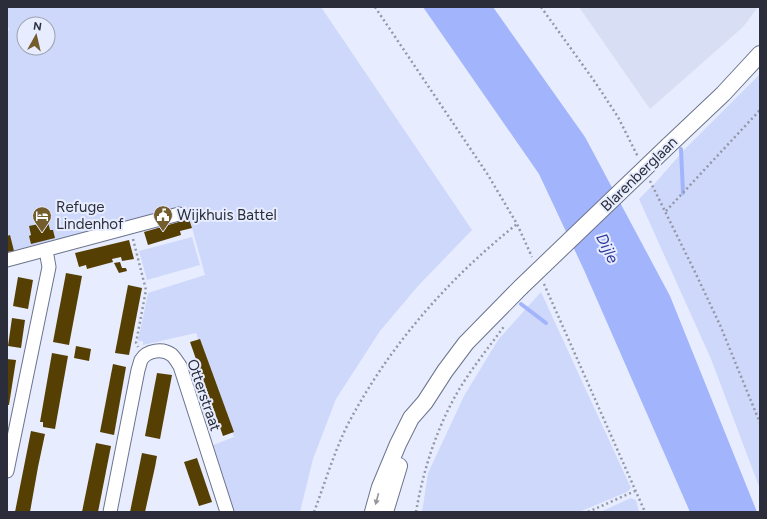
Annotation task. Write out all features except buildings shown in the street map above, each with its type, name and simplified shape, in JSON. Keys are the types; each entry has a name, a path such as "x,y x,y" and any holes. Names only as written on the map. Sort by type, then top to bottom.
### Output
{"street":[{"name":"Blarenberglaan","path":"373,512 380,487 398,444 411,418 425,402 445,371 466,343 521,287 723,94 760,54"},
{"path":"7,260 179,214"},
{"path":"7,471 49,266 46,250"},
{"name":"Otterstraat","path":"142,360 148,353 155,351 163,352 173,356 180,366 227,512"},
{"path":"110,512 138,370 142,360"},
{"name":"Blarenberglaan","path":"385,512 403,455 419,422 425,402"}],"path":[{"path":"374,7 488,175 517,224 535,263"},
{"path":"541,7 595,82 618,117 638,158"},
{"path":"666,211 760,110"},
{"path":"649,178 720,325 760,423"},
{"path":"314,512 331,462 348,425 372,383 393,351 440,294 486,249 517,224"},
{"path":"130,227 146,290 136,343 142,360"},
{"path":"544,283 645,512"},
{"path":"416,512 427,464 440,428 458,393 508,320"},
{"path":"588,512 635,491"}],"shaded area":[{"path":"7,7 321,7 472,230 418,286 380,331 336,399 313,459 300,512 230,512 208,447 234,437 196,333 143,345 143,341 138,341 148,293 205,275 186,206 7,252 7,31 9,30 7,22"},
{"path":"579,7 758,7 743,27 650,109"},
{"path":"760,74 760,489 711,359 639,199 685,149"},
{"path":"192,237 200,265 147,280 139,251"},
{"path":"541,292 631,488 627,492 579,512 422,512 428,473 464,396 498,340"},
{"path":"631,498 636,500 639,512 600,512"}],"water":[{"name":"Dijle","path":"423,7 493,7 585,137 670,296 757,512 690,512 584,270 539,174"}],"waterway":[{"path":"681,149 683,193"},
{"path":"521,304 546,323"}],"place":[{"name":"Wijkhuis Battel","path":"163,232"},
{"name":"Refuge Lindenhof","path":"42,233"}]}
